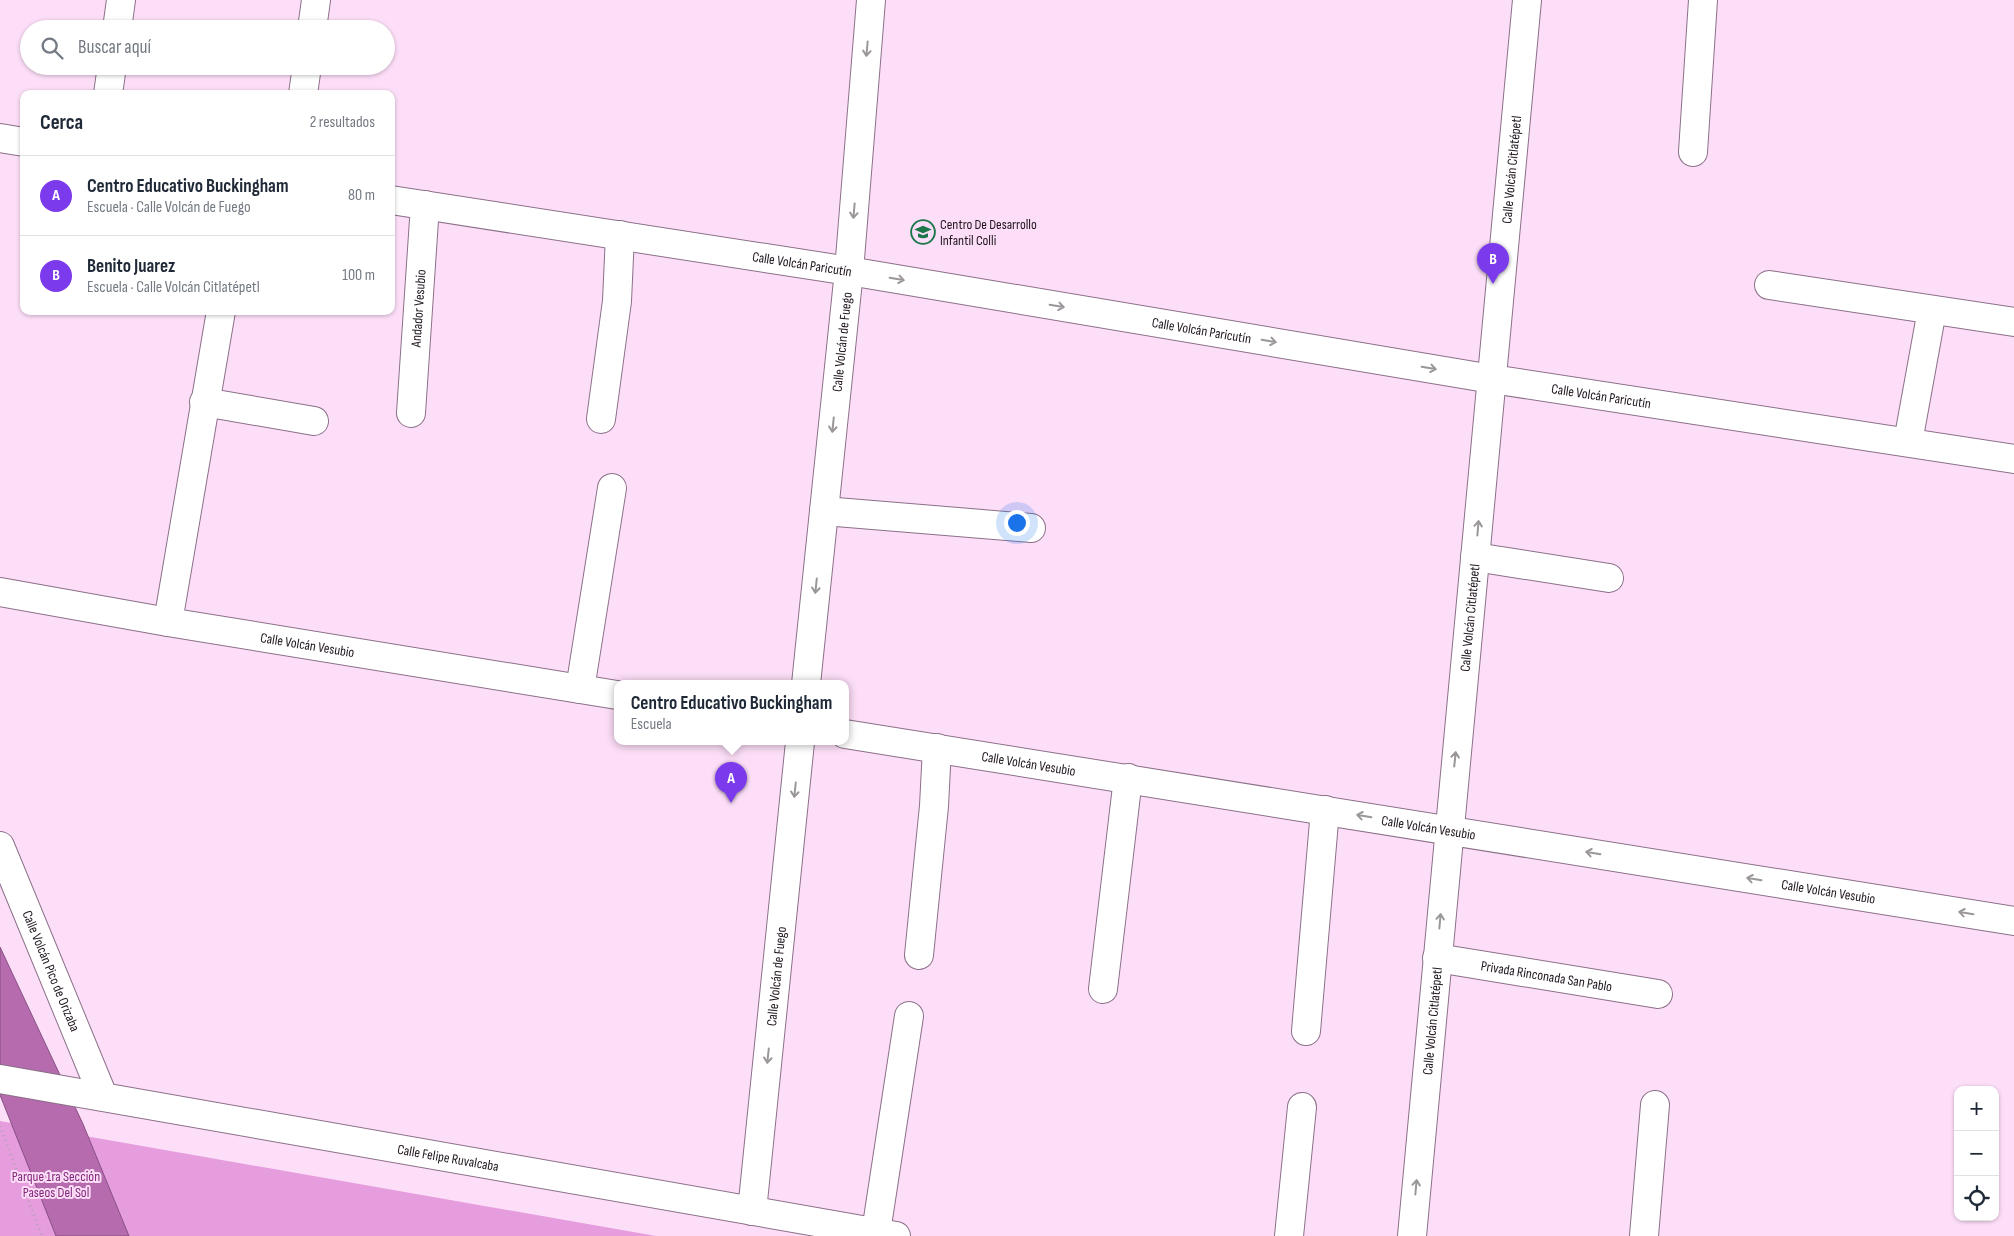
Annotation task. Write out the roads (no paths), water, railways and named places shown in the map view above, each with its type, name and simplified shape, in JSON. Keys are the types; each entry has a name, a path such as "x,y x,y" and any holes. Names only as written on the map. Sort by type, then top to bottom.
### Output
{"street":[{"path":"118,20 121,0"},
{"path":"313,20 316,0"},
{"name":"Calle Volcán de Fuego","path":"806,680 849,271 871,0"},
{"name":"Calle Volcán Citlatépetl","path":"1412,1236 1448,829 1527,0"},
{"path":"1693,152 1703,0"},
{"path":"109,90 111,75"},
{"path":"304,90 306,75"},
{"path":"0,138 20,141"},
{"name":"Calle Volcán Paricutín","path":"395,201 849,271 1492,379 2014,458"},
{"name":"Andador Vesubio","path":"411,413 425,205"},
{"path":"601,420 617,301 620,235"},
{"path":"1769,286 2014,322"},
{"path":"1908,442 1932,310"},
{"path":"168,622 220,315"},
{"path":"204,402 314,421"},
{"path":"580,689 612,488"},
{"path":"824,511 1031,528"},
{"path":"1475,557 1609,578"},
{"name":"Calle Volcán Vesubio","path":"0,592 168,622 614,695"},
{"name":"Calle Volcán Vesubio","path":"849,735 2014,921"},
{"name":"Calle Volcán de Fuego","path":"752,1211 800,745"},
{"path":"920,955 934,806 937,748"},
{"path":"1102,989 1128,778"},
{"path":"1306,1030 1325,810"},
{"name":"Calle Volcán Pico de Orizaba","path":"0,846 103,1096"},
{"name":"Privada Rinconada San Pablo","path":"1437,958 1658,994"},
{"path":"886,1234 909,1016"},
{"name":"Calle Felipe Ruvalcaba","path":"0,1079 886,1234"},
{"path":"1644,1236 1655,1105"},
{"path":"1289,1236 1302,1107"}],"place":[{"name":"Centro De Desarrollo Infantil Colli","path":"923,232"},
{"name":"Benito Juarez","path":"1493,284"},
{"name":"Centro Educativo Buckingham","path":"731,803"}],"park label":[{"name":"Parque 1ra Sección Paseos Del Sol","path":"56,1184"}]}
